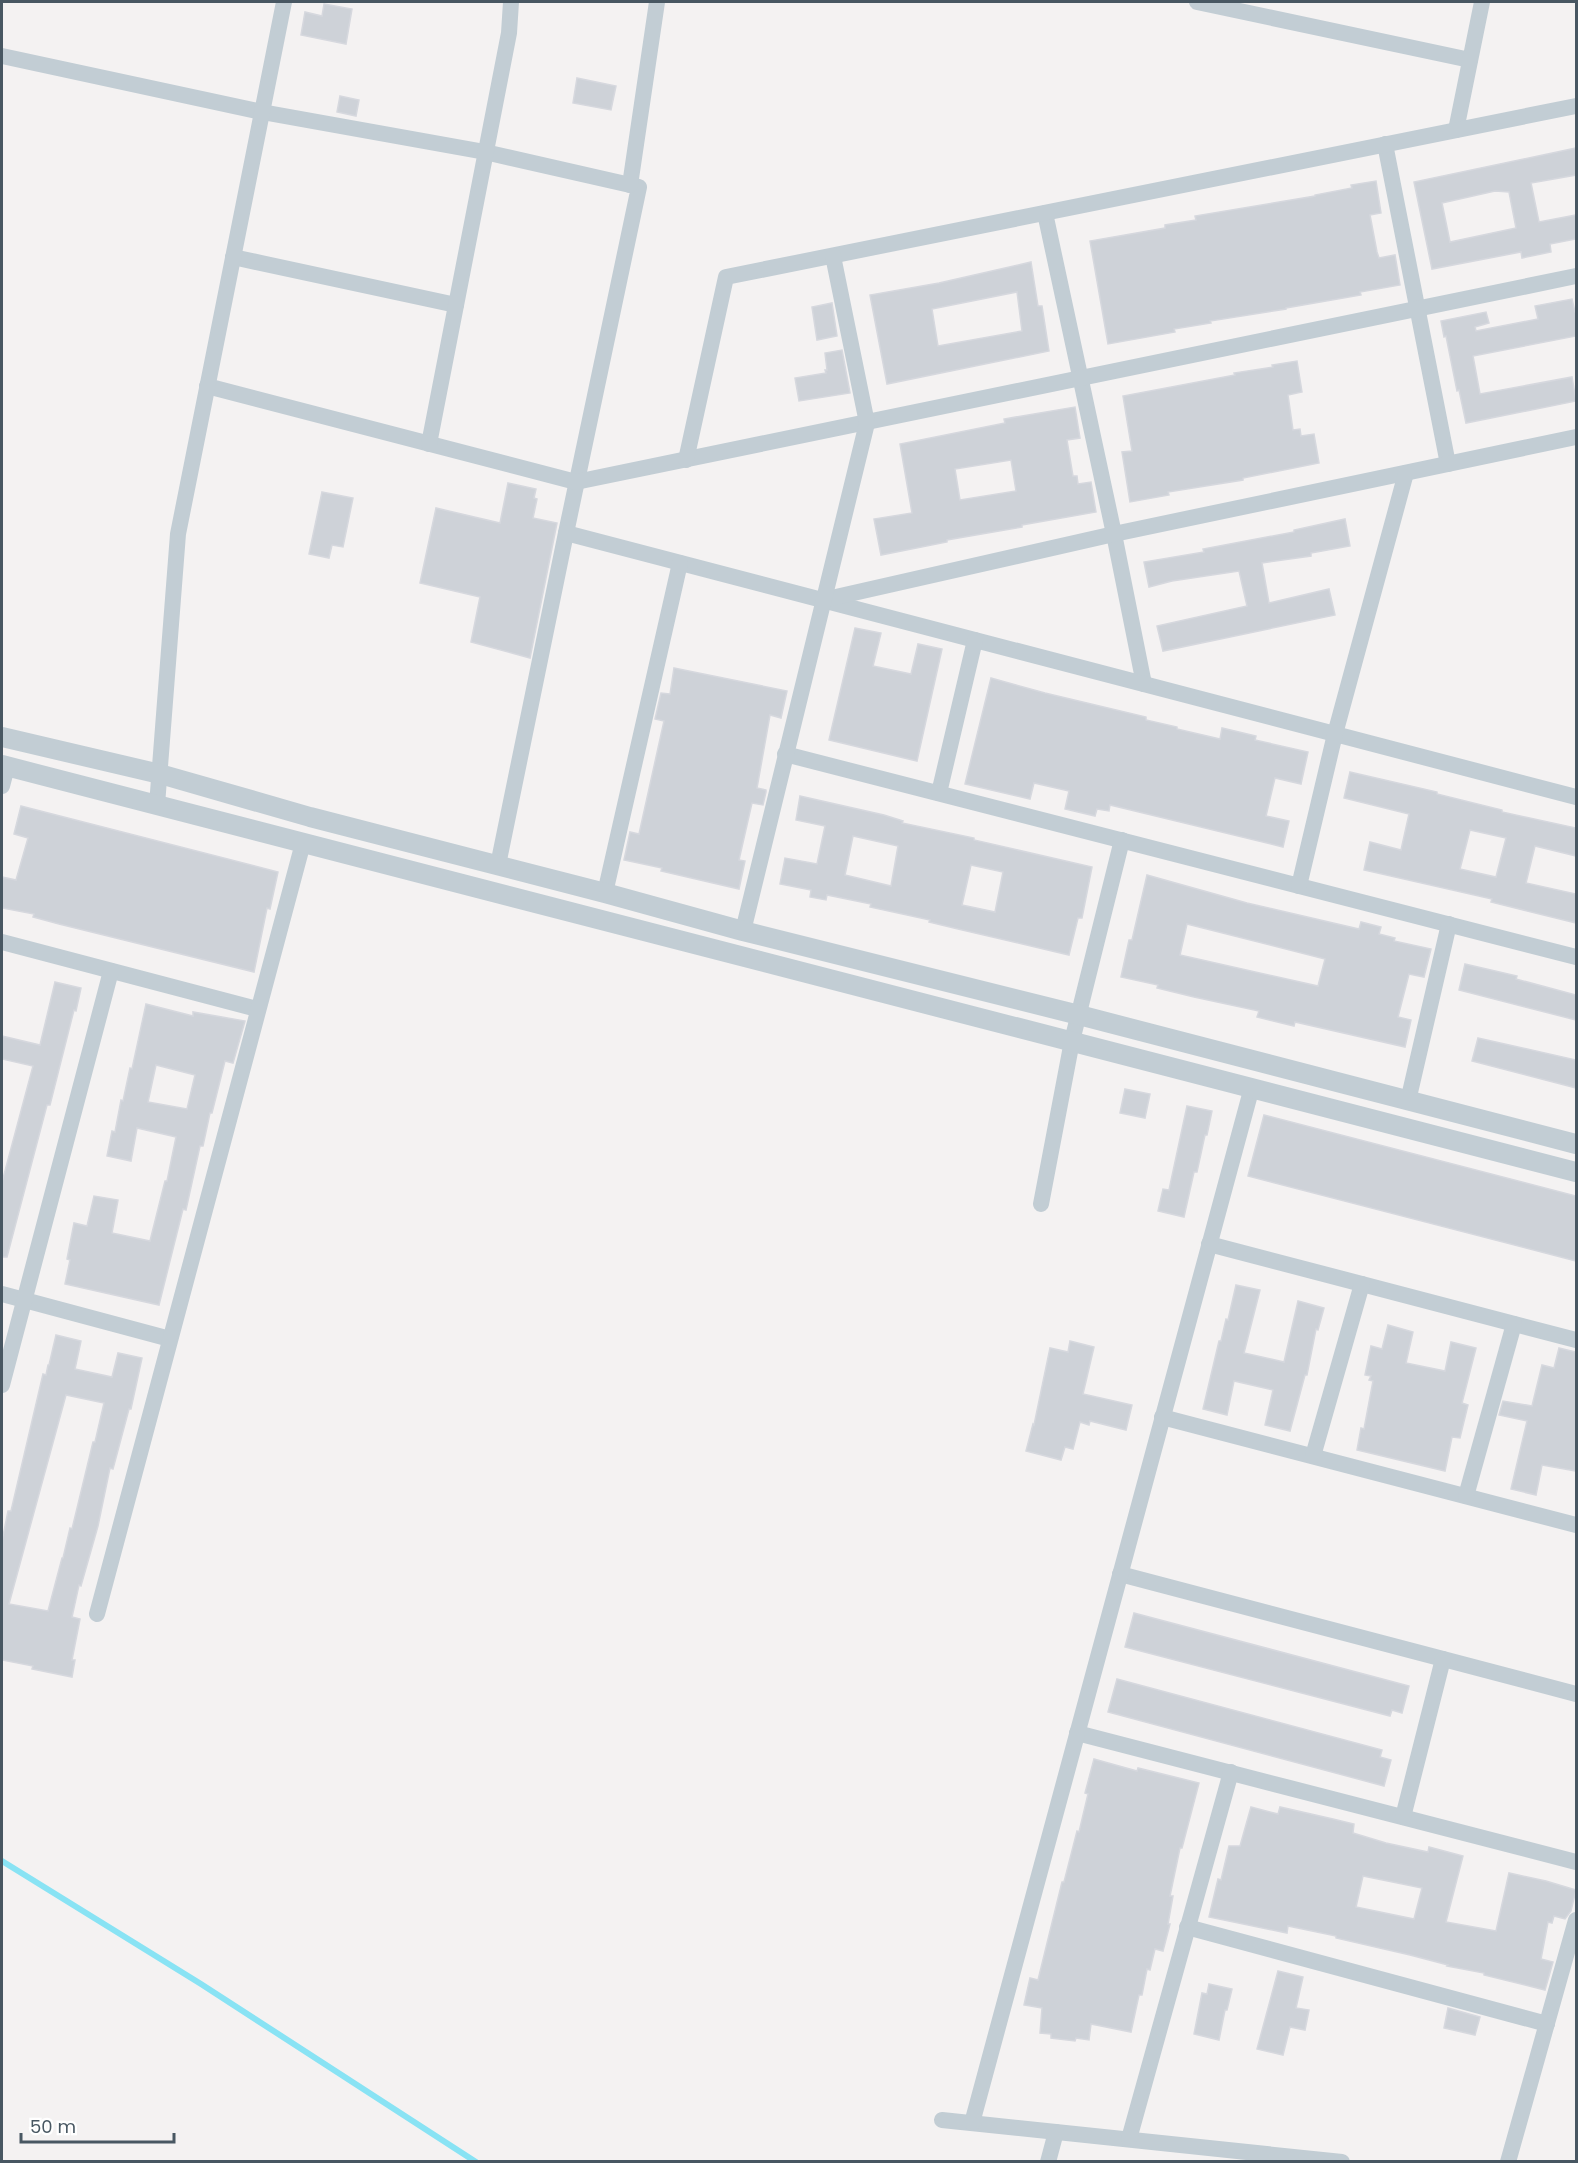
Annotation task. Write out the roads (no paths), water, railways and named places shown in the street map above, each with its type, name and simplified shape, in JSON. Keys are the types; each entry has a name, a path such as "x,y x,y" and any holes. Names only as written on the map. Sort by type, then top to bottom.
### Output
{"street":[{"path":"157,805 178,534 284,2"},
{"path":"429,444 509,33 511,2"},
{"path":"630,185 657,2"},
{"path":"1197,2 1470,60"},
{"path":"1455,130 1482,2"},
{"path":"2,56 262,112 485,152 639,187 498,865"},
{"path":"686,460 726,277 1576,106"},
{"path":"1385,144 1448,464"},
{"path":"1046,213 1144,684"},
{"path":"743,931 867,423 833,256"},
{"path":"233,257 456,305"},
{"path":"207,386 576,483 1576,276"},
{"path":"823,600 1114,534 1576,437"},
{"path":"1299,886 1335,734 1406,473"},
{"path":"566,533 1576,797"},
{"path":"605,892 680,563"},
{"path":"939,793 975,640"},
{"path":"2,737 160,774 310,817 605,892 743,931 1079,1015 1576,1144"},
{"path":"785,754 1576,957"},
{"path":"2,786 4,766 1576,1172"},
{"path":"1041,1204 1072,1041 1122,840"},
{"path":"97,1614 303,843"},
{"path":"1408,1101 1449,924"},
{"path":"2,942 257,1009"},
{"path":"2,1385 111,971"},
{"path":"972,2123 1252,1087"},
{"path":"1209,1244 1576,1340"},
{"path":"1313,1456 1362,1284"},
{"path":"2,1294 170,1339"},
{"path":"1466,1496 1514,1324"},
{"path":"1162,1417 1576,1525"},
{"path":"1120,1574 1576,1694"},
{"path":"1403,1817 1443,1659"},
{"path":"1077,1733 1576,1862"},
{"path":"1128,2139 1231,1772"},
{"path":"1508,2162 1576,1920"},
{"path":"1187,1927 1547,2024"},
{"path":"942,2120 1128,2139 1213,2155 1342,2162"},
{"path":"1048,2162 1056,2132"}],"waterway":[{"path":"2,1861 201,1984 476,2162"}]}
